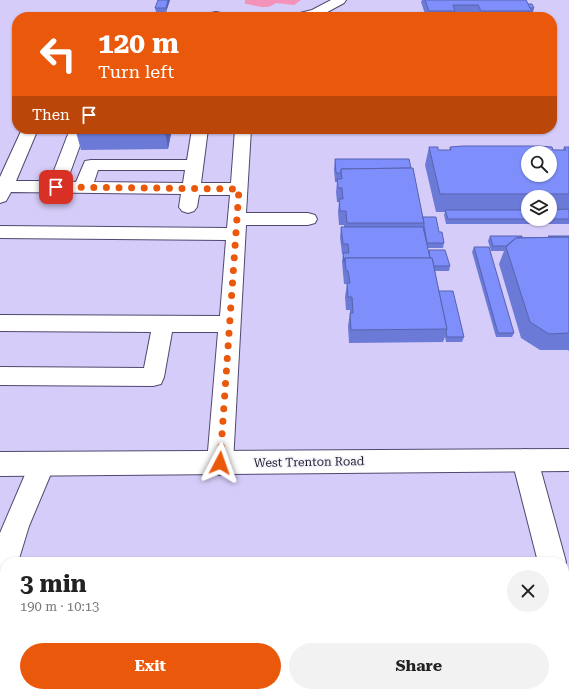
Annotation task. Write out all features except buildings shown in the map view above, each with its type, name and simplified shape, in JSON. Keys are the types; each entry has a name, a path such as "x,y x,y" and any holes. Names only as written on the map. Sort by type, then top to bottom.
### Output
{"street":[{"path":"318,12 340,0"},
{"path":"28,134 2,192 56,187 239,189"},
{"path":"56,187 76,134"},
{"path":"188,207 199,134"},
{"path":"220,463 243,134"},
{"path":"83,187 91,165 194,165"},
{"path":"0,232 236,227 308,219"},
{"path":"0,323 229,324"},
{"path":"0,376 153,377 163,324"},
{"path":"525,460 551,557"},
{"name":"West Trenton Road","path":"0,464 569,460"},
{"path":"6,557 16,526 42,464"}],"shaded area":[{"path":"245,0 301,0 294,5 276,3 268,7 261,7 245,4"}],"route":[{"path":"56,187 239,189 220,463"}]}
